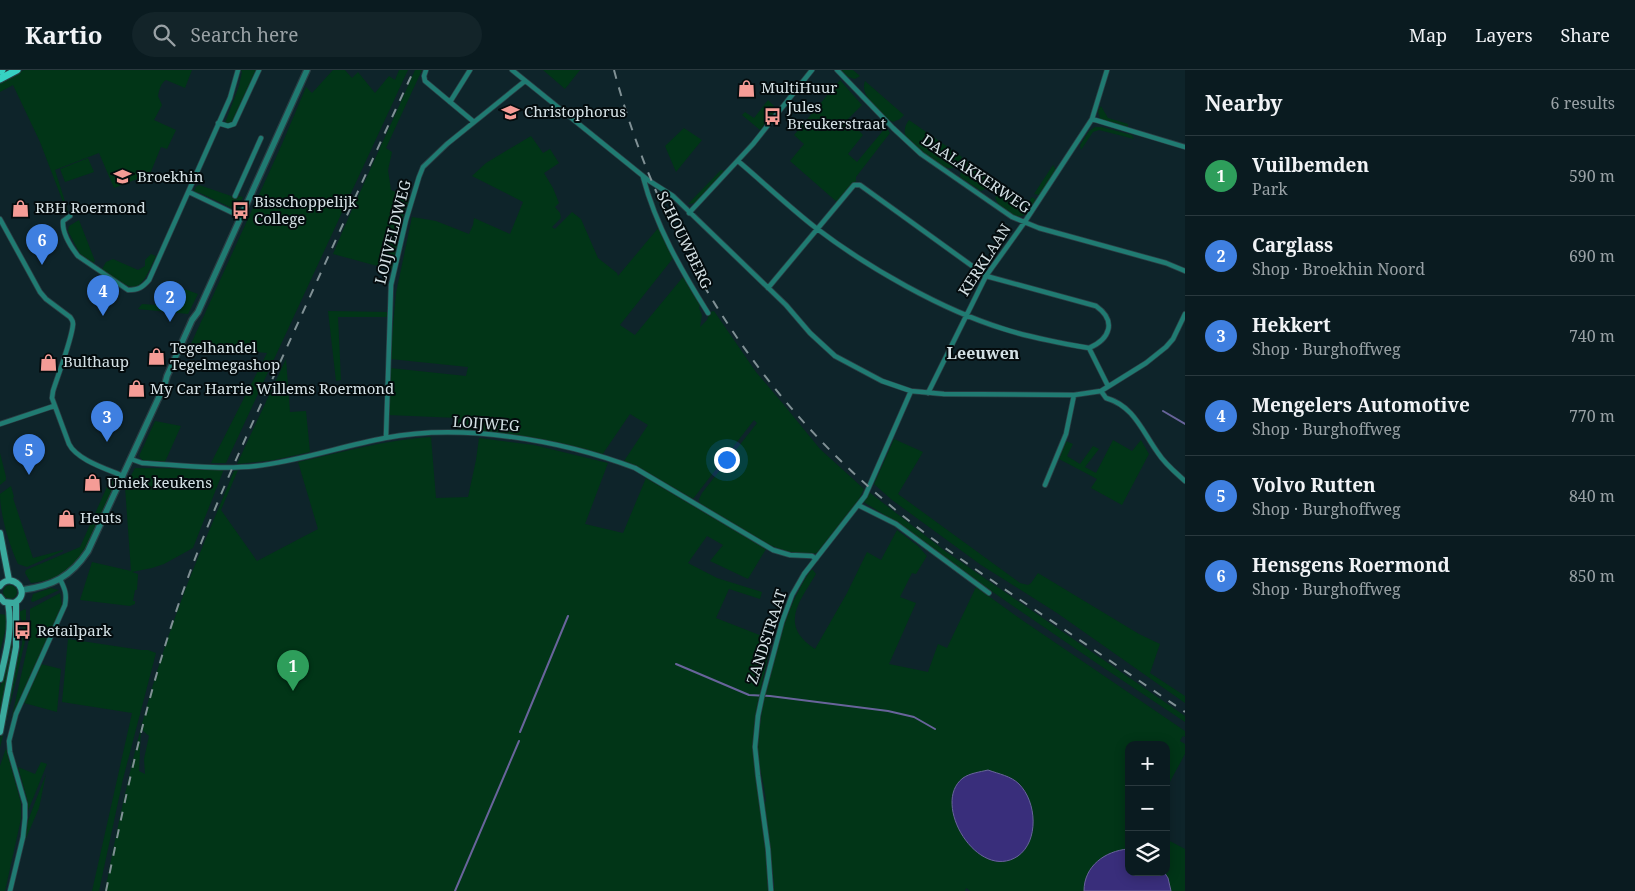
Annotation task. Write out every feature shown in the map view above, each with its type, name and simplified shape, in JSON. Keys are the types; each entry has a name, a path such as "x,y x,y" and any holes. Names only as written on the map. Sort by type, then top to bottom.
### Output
{"main road":[{"path":"0,79 17,70"},
{"path":"0,533 9,580"},
{"path":"0,586 9,580 17,582 22,590 21,597 16,602 8,603"},
{"path":"0,597 8,603 10,615 10,634 0,679"},
{"path":"0,732 16,646 16,602"}],"street":[{"path":"70,216 63,221 62,227 72,249 78,256 128,290 136,290 143,287 149,280 189,192 230,98 238,70"},
{"path":"218,123 228,126 234,124 259,70"},
{"path":"22,590 60,580 71,573 88,551 165,384 166,376 192,320 198,312 307,70"},
{"path":"426,70 425,80 474,122"},
{"path":"450,102 470,70"},
{"name":"SCHOUWBERG","path":"512,70 642,176 673,196 768,288 810,333 836,356 882,381 911,392 1074,395 1101,391"},
{"path":"689,213 738,161 812,70"},
{"name":"DAALAKKERWEG","path":"838,70 893,128 921,154 1012,217 1024,223 1166,263 1185,271"},
{"name":"KERKLAAN","path":"928,393 986,276 1024,223 1092,119 1107,70"},
{"name":"LOIJVELDWEG","path":"386,438 391,285 411,201 423,167 447,144 525,81"},
{"path":"1092,119 1185,146"},
{"path":"235,196 261,138"},
{"path":"738,161 817,228 862,259 908,287 966,315 1002,329 1034,338 1089,348 1104,339 1108,331 1109,322 1104,312 1096,306 986,276 860,185 854,185 817,228 768,288"},
{"path":"247,171 259,176"},
{"name":"SCHOUWBERG","path":"642,176 652,207 664,233 686,278 708,313"},
{"path":"189,192 233,213"},
{"path":"0,219 40,292 72,320 69,340 53,391 54,406 71,449 80,456 123,476"},
{"path":"1185,314 1173,339 1166,347 1146,363 1101,391 1106,398 1113,400 1133,414 1158,454 1185,480"},
{"path":"1089,348 1108,386"},
{"name":"ZANDSTRAAT","path":"771,891 768,849 755,747 758,716 766,681 792,594 804,574 865,496 911,392"},
{"path":"1045,485 1066,434 1074,395"},
{"path":"0,424 54,406"},
{"name":"LOIJWEG","path":"131,459 142,463 256,466 411,434 504,435 611,459 635,468 772,550 790,555 812,556 816,558"},
{"path":"858,505 896,524 989,593"},
{"path":"10,891 23,837 25,804 10,752 9,741 16,714 65,605 66,590 60,580"}],"green space":[{"path":"24,70 192,70 185,88 166,80 160,87 158,96 162,105 154,120 176,130 167,149 161,147 150,174 114,188 99,153 55,170 68,211 64,212 63,202 40,142 13,85 0,92 0,82"},
{"path":"241,70 256,70 233,121 225,123 239,86"},
{"path":"333,70 345,70 352,78 358,72 375,93 389,76 395,80 399,70 408,70 226,463 211,463 267,353 190,346 306,87 312,93"},
{"path":"415,70 422,70 386,148 392,152 388,170 391,190 410,198 404,213 392,270 333,254 353,208"},
{"path":"543,70 580,70 565,89"},
{"path":"841,70 853,70 860,76 855,79 848,77"},
{"path":"840,80 862,105 848,119 863,135 848,154 857,162 886,127 890,133 838,203 790,161 804,144 794,135"},
{"path":"865,81 904,115 893,122 889,120 868,97 864,87"},
{"path":"768,100 777,109 760,130 742,115 745,112 754,118"},
{"path":"1101,106 1108,118 1128,124 1128,127 1100,119 1098,111"},
{"path":"909,120 962,157 958,164 952,168 947,168 918,150 905,134"},
{"path":"1095,127 1132,135 1134,139 1099,130 1093,132 1081,150 1080,145 1089,131"},
{"path":"684,128 702,140 676,172 665,146"},
{"path":"531,136 543,153 550,149 559,163 544,173 559,203 555,207 560,213 561,218 552,227 555,229 572,212 581,219 598,258 617,273 618,276 659,227 674,257 620,325 635,335 683,277 700,305 699,308 702,315 700,327 707,320 710,312 714,311 756,372 820,449 864,489 857,503 817,553 788,552 773,546 741,530 700,504 699,499 702,493 757,423 754,420 693,499 624,461 648,425 630,414 602,455 505,434 456,432 458,418 388,415 390,368 466,376 468,367 390,359 396,293 412,217 436,221 469,234 474,218 510,234 523,202 472,176 486,163"},
{"path":"88,158 94,172 65,182 60,169"},
{"path":"968,161 993,178 985,189 981,191 960,177 961,171"},
{"path":"1053,165 1056,170 1039,195 1034,194"},
{"path":"721,170 725,171 695,203 688,204"},
{"path":"199,185 237,198 239,196 243,197 236,213 234,209 200,193 193,193"},
{"path":"1007,187 1028,202 1032,197 1035,199 1036,202 1024,215 1014,216 1010,214 996,201 995,197 1002,194"},
{"path":"79,220 95,261 93,263 80,254 68,231 69,226"},
{"path":"151,254 156,256 150,269 140,284 135,287 122,283 102,269 106,262 113,259 138,270 145,266 145,260"},
{"path":"176,286 198,294 188,314 138,309 142,304 172,306"},
{"path":"328,311 389,312 388,317 338,317 341,380 336,381"},
{"path":"286,359 290,412 306,411 310,452 274,460 237,464"},
{"path":"155,421 181,426 165,462 143,461 139,456"},
{"path":"431,437 436,498 468,497 479,438 534,445 608,463 585,524 623,533 646,478 766,549 748,579 710,561 723,545 707,536 688,563 717,578 762,592 760,599 729,589 716,618 772,640 757,706 753,749 766,852 768,891 105,891 127,785 144,715 154,680 197,559 234,471 238,470 221,510 257,561 318,529 298,462 364,447","holes":["141,729 149,736 144,759 145,774 139,771"]},
{"path":"894,439 923,452 898,494 1020,583 1028,585 1038,573 1139,634 1160,644 1150,673 1185,696 1185,703 1057,613 981,565 892,500 874,484"},
{"path":"1113,440 1132,451 1141,440 1149,454 1122,505 1091,488 1097,479 1059,459 1066,441 1073,444 1067,456 1080,464 1093,446 1099,449 1085,467 1096,473"},
{"path":"0,453 6,480 0,485"},
{"path":"135,468 224,469 193,548 164,564 132,572 138,574 137,590 135,590 133,601 135,601 135,604 130,606 80,600 92,562 131,571 125,487"},
{"path":"110,477 115,484 98,527 84,552 66,571 54,578 31,583 25,573 26,570 80,547"},
{"path":"11,486 13,498 33,558 63,551 27,567 18,564 11,548 0,502 0,494"},
{"path":"869,492 945,551 1185,716 1185,722 1055,635 862,501"},
{"path":"897,530 918,546 927,556 916,574 912,573 900,597 916,603 889,664 928,672 938,644 947,648 976,587 1185,731 1185,737 1183,736 1180,741 1185,744 1185,754 1170,782 1170,741 1125,741 1125,849 1112,853 1092,867 1085,882 1084,891 971,891 966,888 965,891 774,891 764,801 766,802 758,749 763,705 774,656 790,608 811,570 816,574 799,603 795,622 797,631 815,649 847,593 867,552 881,560","holes":["1008,777 1019,783 1027,794 1026,849 1010,860 996,862 983,856 958,829 954,818 951,797"]},
{"path":"7,585 13,585 17,592 13,599 7,599 3,595 3,589"},
{"path":"51,588 59,590 33,602 31,601 33,594"},
{"path":"60,593 62,605 11,721 30,635 30,609"},
{"path":"25,609 26,637 0,748 0,739 22,644 23,627 19,612"},
{"path":"0,614 6,615 7,624 0,651"},
{"path":"12,616 15,616 15,636 0,720 0,688 6,662"},
{"path":"68,639 148,650 156,653 123,779 99,891 92,891 132,713 62,702"},
{"path":"41,664 61,669 57,712 24,703"},
{"path":"6,748 21,803 21,819 5,891 0,891 0,766"},
{"path":"41,762 47,764 28,811 27,799 18,767 35,774"},
{"path":"46,774 39,808 21,850 27,823"},
{"path":"1170,841 1185,849 1185,891 1171,891 1167,876 1170,876"}],"shaded area":[{"path":"988,770 1016,781 1025,792 1032,811 1033,821 1030,841 1018,856 1003,861 988,859 974,850 963,836 955,821 952,805 954,790 963,778"},
{"path":"1125,849 1125,876 1167,876 1171,891 1084,891 1088,874 1097,861"}],"waterway":[{"path":"1163,411 1185,424"},
{"path":"520,732 568,616"},
{"path":"676,664 749,695 888,711 914,717 935,729"},
{"path":"455,891 519,741"}],"railway":[{"path":"106,891 147,708 168,636 192,568 244,441 414,70"},
{"path":"614,70 633,132 656,192 684,250 716,306 752,359 792,409 836,456 884,500 916,526 965,562 1185,712"}],"place":[{"name":"MultiHuur","path":"747,88"},
{"name":"Christophorus","path":"510,112"},
{"name":"Jules Breukerstraat","path":"773,116"},
{"name":"Broekhin","path":"123,177"},
{"name":"RBH Roermond","path":"21,208"},
{"name":"Bisschoppelijk College","path":"240,211"},
{"name":"Hensgens Roermond","path":"42,265"},
{"name":"Mengelers Automotive","path":"103,316"},
{"name":"Carglass","path":"170,322"},
{"name":"Tegelhandel Tegelmegashop","path":"156,357"},
{"name":"Bulthaup","path":"49,362"},
{"name":"My Car Harrie Willems Roermond","path":"136,389"},
{"name":"Hekkert","path":"107,442"},
{"name":"Volvo Rutten","path":"29,475"},
{"name":"Uniek keukens","path":"93,483"},
{"name":"Heuts","path":"66,518"},
{"name":"Retailpark","path":"23,631"},
{"name":"Vuilbemden","path":"293,691"}],"district":[{"name":"Leeuwen","path":"983,353"}]}
